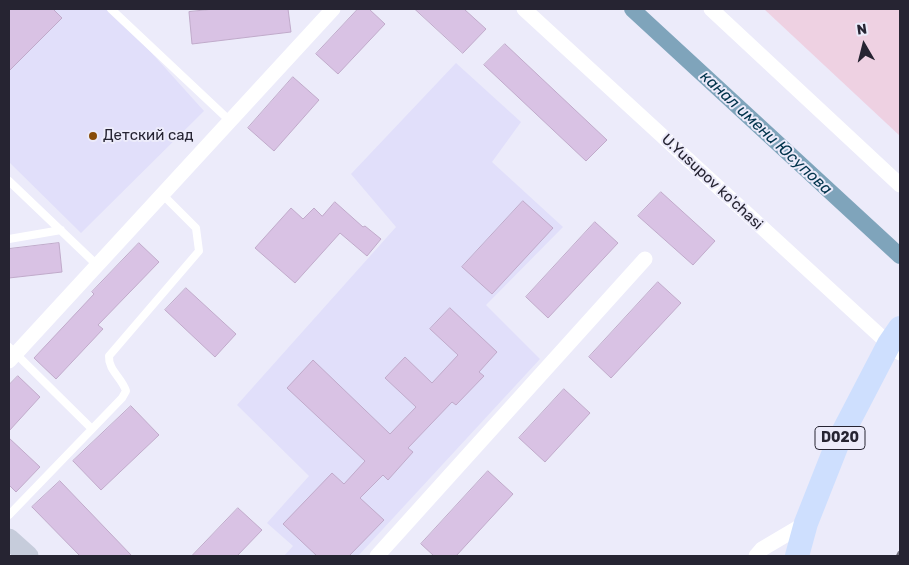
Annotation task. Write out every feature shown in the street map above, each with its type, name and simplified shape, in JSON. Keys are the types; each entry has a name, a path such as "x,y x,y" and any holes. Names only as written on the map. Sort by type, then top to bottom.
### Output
{"main road":[{"name":"D020","path":"798,556 806,523 838,442 896,342"}],"street":[{"path":"11,353 97,265 331,9"},
{"name":"U.Yusupov ko'chasi","path":"524,9 896,342"},
{"path":"711,9 900,185"},
{"path":"377,556 645,258"},
{"path":"756,556 762,548 806,523"},
{"path":"9,539 28,556"}],"lane":[{"path":"111,9 230,121"},
{"path":"9,182 97,265"},
{"path":"9,515 122,398 126,391 124,384 108,363 109,356 199,251 196,228 162,194"},
{"path":"9,239 61,230"},
{"path":"11,353 92,429"}],"shaded area":[{"name":"Детский сад","path":"9,9 112,9 204,111 81,233 9,162"},
{"path":"764,9 900,9 900,136"},
{"path":"456,63 521,122 492,162 563,227 486,305 540,359 358,556 284,556 293,546 267,523 309,476 237,405 396,227 351,174"}],"building":[{"path":"9,9 53,9 62,18 9,71"},
{"path":"214,9 288,9 291,32 192,44 189,12"},
{"path":"358,9 369,9 385,24 338,74 316,54"},
{"path":"415,9 464,9 486,29 463,53"},
{"path":"505,44 607,140 586,161 484,65"},
{"path":"293,77 319,100 274,151 248,128"},
{"path":"661,192 715,241 693,265 638,216"},
{"path":"523,201 553,228 492,294 462,267"},
{"path":"335,202 363,227 365,226 381,239 367,256 340,233 295,283 255,248 291,208 303,219 314,208 322,216"},
{"path":"595,222 618,243 548,318 526,297"},
{"path":"59,243 62,272 9,278 9,249"},
{"path":"139,243 159,262 98,325 103,329 56,379 34,358 94,294 92,292"},
{"path":"658,282 681,303 611,378 589,357"},
{"path":"186,288 236,334 215,357 165,310"},
{"path":"450,308 497,352 479,372 484,376 456,405 452,402 408,448 413,452 388,480 383,475 360,498 384,520 349,556 317,556 283,524 332,473 344,484 365,461 287,388 313,360 390,434 416,407 385,378 405,357 432,383 458,355 430,329"},
{"path":"18,376 40,397 9,431 9,385"},
{"path":"564,389 590,413 545,462 519,438"},
{"path":"131,406 159,435 101,490 73,461"},
{"path":"9,438 40,467 16,492 9,485"},
{"path":"488,471 513,494 456,556 434,556 421,544"},
{"path":"60,481 132,556 80,556 32,507"},
{"path":"238,508 262,530 237,556 192,556"}],"waterway":[{"name":"канал имени Юсупова","path":"632,9 900,256"}],"railway":[{"path":"898,556 900,552"}],"place":[{"name":"Детский сад","path":"93,136"}]}
